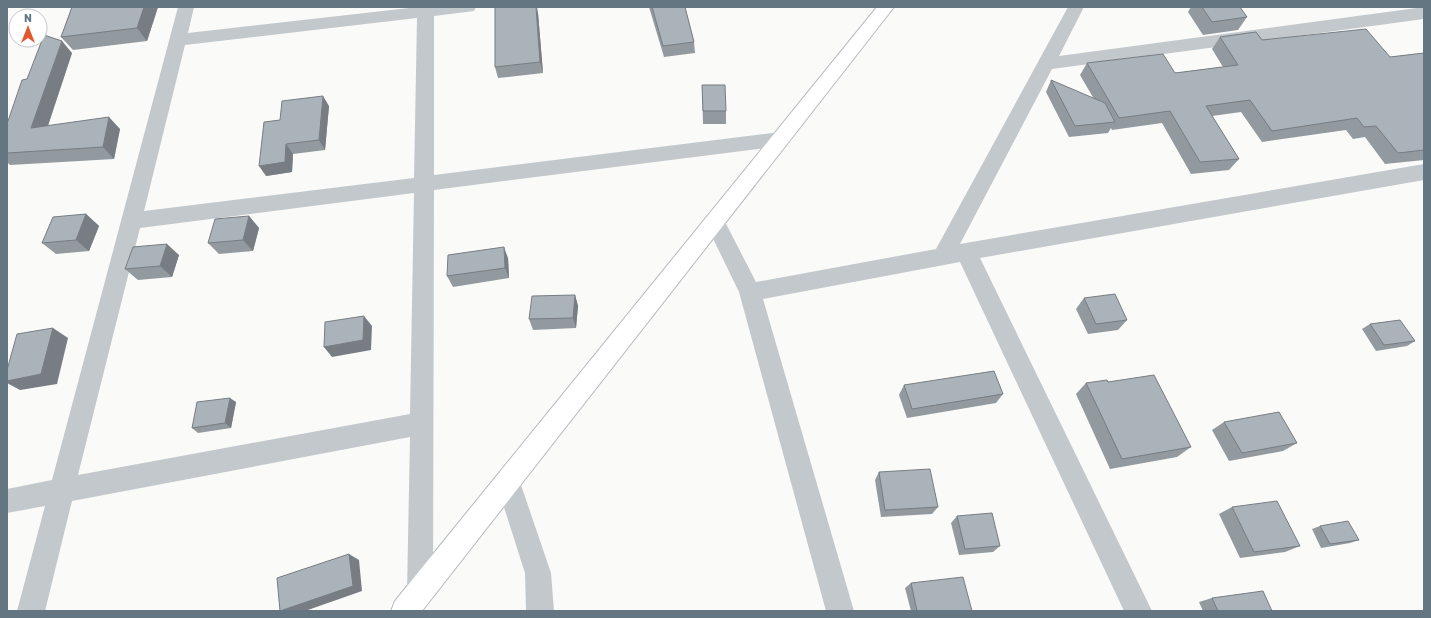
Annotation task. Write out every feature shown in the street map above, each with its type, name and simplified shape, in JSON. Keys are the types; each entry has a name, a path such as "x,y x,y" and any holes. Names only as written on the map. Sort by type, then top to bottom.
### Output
{"street":[{"path":"31,611 186,7"},
{"path":"178,40 426,9 468,7"},
{"path":"405,611 886,7"},
{"path":"943,256 1076,7"},
{"path":"420,592 426,9"},
{"path":"1046,64 1424,13"},
{"path":"131,221 781,139"},
{"path":"750,292 943,256 1424,172"},
{"path":"715,222 750,292 840,611"},
{"path":"966,252 1138,611"},
{"path":"7,501 422,422"},
{"path":"508,482 538,573 540,611"}],"building":[{"path":"72,7 144,7 137,28 61,37"},
{"path":"495,7 536,7 540,62 495,67"},
{"path":"652,7 685,7 694,42 663,46"},
{"path":"1202,7 1240,7 1247,17 1212,22"},
{"path":"1366,29 1390,57 1424,53 1424,150 1398,153 1376,126 1364,127 1357,118 1272,131 1250,100 1206,106 1239,159 1200,162 1170,111 1119,118 1087,63 1163,54 1175,73 1238,65 1220,37 1256,32 1262,40"},
{"path":"48,36 62,41 31,128 109,117 103,147 7,153 7,124 22,80 27,79 39,48 48,48"},
{"path":"1051,80 1105,103 1115,122 1075,126"},
{"path":"702,85 725,85 726,111 703,111"},
{"path":"323,96 319,140 286,144 285,162 259,166 264,122 280,120 282,101"},
{"path":"86,214 76,240 42,243 53,217"},
{"path":"249,216 243,240 208,243 215,219"},
{"path":"167,244 160,266 125,269 133,247"},
{"path":"504,247 505,268 447,276 448,255"},
{"path":"1115,294 1127,320 1096,324 1084,298"},
{"path":"575,295 573,318 529,319 532,296"},
{"path":"364,316 363,340 324,347 325,322"},
{"path":"1400,320 1415,341 1384,345 1370,324"},
{"path":"53,328 41,374 7,381 7,370 17,334"},
{"path":"994,371 1003,394 912,409 904,385"},
{"path":"1154,375 1191,447 1122,459 1086,383 1107,380 1108,382"},
{"path":"230,398 225,423 192,428 197,402"},
{"path":"1279,412 1297,443 1242,453 1224,422"},
{"path":"930,469 938,507 885,510 879,472"},
{"path":"1277,501 1300,546 1254,552 1232,507"},
{"path":"992,513 1000,546 965,549 957,516"},
{"path":"1348,521 1359,540 1330,544 1320,526"},
{"path":"349,554 353,586 280,611 277,578"},
{"path":"963,577 972,611 917,611 911,583"},
{"path":"1263,591 1272,611 1218,611 1212,598"}]}
